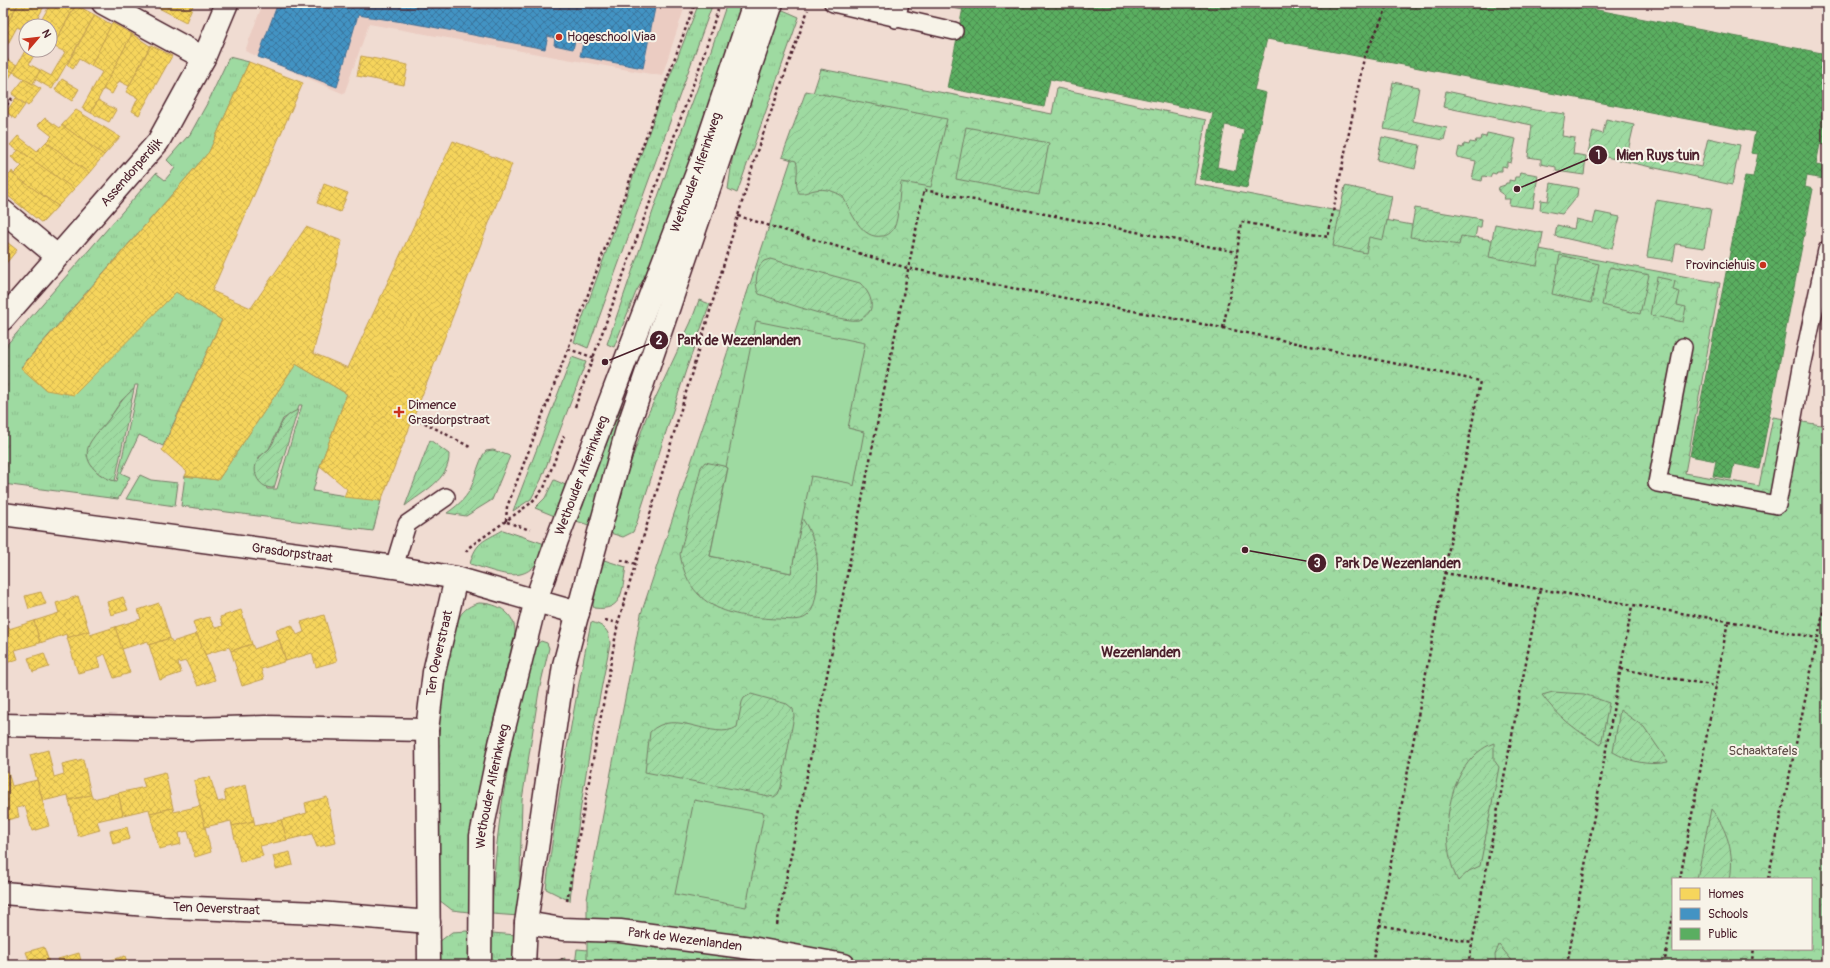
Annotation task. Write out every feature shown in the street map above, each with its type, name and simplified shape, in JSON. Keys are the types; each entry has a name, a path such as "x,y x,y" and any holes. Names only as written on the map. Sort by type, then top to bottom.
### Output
{"street":[{"path":"103,3 204,58"},
{"name":"Assendorperdijk","path":"3,319 158,142 204,58 227,3"},
{"name":"Wethouder Alferinkweg","path":"480,965 481,836 500,744 536,600 557,540 700,165 754,3"},
{"name":"Wethouder Alferinkweg","path":"524,965 526,923 564,665 628,430 772,3"},
{"path":"3,211 57,256"},
{"name":"Grasdorpstraat","path":"3,514 394,567 456,578 578,613"},
{"name":"Ten Oeverstraat","path":"429,965 427,730 434,672 456,578"},
{"path":"3,725 187,730 266,727 427,730"},
{"name":"Ten Oeverstraat","path":"3,893 171,907 320,913 429,922"},
{"name":"Park de Wezenlanden","path":"526,923 562,929 620,931 772,951 844,965"}],"lane":[{"path":"832,3 898,11 954,31"},
{"path":"1683,347 1657,483 1777,505 1802,367 1827,250"},
{"path":"394,567 407,524 446,497"}],"path":[{"path":"506,522 507,507 568,349 695,3"},
{"path":"573,413 701,63 720,3"},
{"path":"562,965 562,929 618,623 758,148 811,3"},
{"path":"1223,328 1241,222 1328,238 1364,58 1389,3"},
{"path":"3,110 12,98"},
{"path":"772,951 907,268 924,190 1237,252"},
{"path":"738,216 907,268 1223,328 1480,380 1372,965"},
{"path":"568,349 599,360"},
{"path":"414,416 470,447"},
{"path":"456,578 468,548 531,503 544,488 565,434"},
{"path":"1444,573 1632,606 1728,621 1817,638"},
{"path":"1468,965 1540,589"},
{"path":"1768,878 1827,594"},
{"path":"1567,965 1632,606"},
{"path":"1680,878 1728,621"},
{"path":"1621,669 1716,686"},
{"path":"1664,965 1672,921"},
{"path":"1379,925 1472,942"},
{"path":"1751,965 1754,950"}],"shaded area":[{"name":"Hogeschool Viaa","path":"263,3 686,3 662,76 369,24 344,94 245,51"}],"green space":[{"path":"699,3 713,3 588,348 574,342 659,104"},
{"path":"727,3 745,3 659,252 636,292 614,347 607,344"},
{"path":"929,3 964,3 963,10"},
{"path":"783,10 799,17 737,193 728,189 737,126 780,11"},
{"path":"229,57 249,62 209,152 21,367 46,390 176,292 222,320 163,446 139,435 121,473 130,477 118,499 3,484 3,349 156,173 165,180 175,168 167,160 187,137 188,138 209,100","holes":["135,385 138,385 117,481 111,480 96,471 90,462 88,451 121,401 134,389"]},
{"name":"Schaaktafels","path":"821,69 1052,114 1057,88 1206,120 1194,184 1720,283 1685,473 1759,486 1773,417 1827,426 1827,965 587,965 587,899 641,614"},
{"path":"1393,82 1419,87 1413,121 1447,128 1444,140 1384,129"},
{"path":"806,91 947,119 931,187 901,182 896,224 893,230 887,235 875,236 868,234 853,217 843,197 837,193 822,189 799,193 797,189 796,161 782,157"},
{"path":"1446,91 1535,110 1565,114 1562,136 1575,138 1573,154 1586,156 1584,175 1556,171 1556,167 1541,164 1541,159 1528,157 1532,125 1443,107"},
{"path":"1606,119 1634,125 1628,151 1701,167 1708,138 1740,145 1732,185 1588,153 1593,131 1603,134"},
{"path":"966,127 1049,143 1039,195 956,179"},
{"path":"1487,133 1516,139 1511,163 1507,162 1507,167 1502,166 1502,171 1497,171 1496,174 1492,173 1490,177 1483,176 1482,181 1472,179 1476,161 1457,157 1459,147 1463,148 1464,144 1469,145 1470,142 1475,143 1476,140 1480,140 1481,136 1486,137"},
{"path":"1382,137 1420,145 1415,169 1377,160"},
{"path":"1520,172 1538,175 1533,208 1509,205 1510,199 1504,199 1505,196 1498,191 1499,187 1509,183 1509,180 1514,181 1515,177 1519,177"},
{"path":"1551,183 1578,188 1577,196 1562,214 1540,210 1541,200 1548,201"},
{"path":"1345,186 1392,196 1383,240 1369,237 1366,253 1333,246"},
{"path":"1656,200 1711,209 1704,248 1676,244 1673,261 1647,257"},
{"path":"1415,208 1482,219 1481,227 1477,227 1475,238 1461,236 1459,245 1410,237"},
{"path":"1596,212 1620,217 1612,249 1555,236 1557,225 1574,229 1576,219 1593,223"},
{"path":"1495,224 1543,233 1537,266 1489,257"},
{"path":"1560,255 1599,264 1591,303 1552,294"},
{"path":"770,259 860,283 870,297 871,304 868,314 858,320 839,318 759,294 757,291 756,282 759,267 764,261"},
{"path":"1610,267 1649,275 1640,314 1602,305"},
{"path":"1657,277 1675,281 1673,290 1680,292 1677,305 1686,307 1683,322 1650,315"},
{"path":"699,300 710,304 686,370 636,525 633,532 623,537 607,532 646,418 691,322"},
{"path":"756,321 865,343 848,428 864,432 854,486 849,483 811,476 791,573 710,556 728,468 726,467"},
{"path":"572,357 586,362 541,480 531,499 513,511"},
{"path":"296,364 347,394 320,466 313,491 381,501 373,531 181,506 185,476 218,480","holes":["299,405 302,405 277,489 267,489 258,458 269,449 283,419 298,410"]},
{"path":"134,389 115,481 102,476 92,467 87,455 88,448 93,438 120,403"},
{"path":"621,407 592,526 573,520"},
{"path":"298,410 274,488 264,486 256,475 255,470 258,460 273,443 282,422"},
{"path":"430,440 449,454 445,471 434,484 405,506"},
{"path":"493,450 510,456 492,500 466,516 447,513 468,494 483,455 486,451"},
{"path":"705,462 728,467 710,556 791,573 802,518 814,542 818,572 814,603 811,611 804,618 789,620 760,618 728,612 714,606 702,598 692,587 685,572 680,554 701,467"},
{"path":"140,475 151,480 178,483 175,506 126,499"},
{"path":"554,480 568,486 557,517 535,508 545,498"},
{"path":"503,530 548,545 533,568 524,573 515,575 495,572 470,564 472,556 478,546 482,542"},
{"path":"601,559 626,567 622,591 616,603 604,608 594,608 593,605"},
{"path":"479,603 493,605 505,611 513,621 515,634 490,734 482,779 469,912 452,910 439,900 438,739 445,676 458,619 466,609"},
{"path":"591,622 605,629 609,635 610,644 581,804 570,901 546,889 566,755"},
{"path":"541,641 547,643 549,648 539,691 522,800 519,916 492,914 497,845 506,778 527,679 536,645"},
{"path":"1553,692 1584,694 1609,703 1601,745 1569,723 1554,710 1542,695"},
{"path":"751,694 787,704 793,709 794,716 781,787 778,794 774,797 645,772 650,732 660,725 671,723 682,723 717,731 737,727 742,702 744,698"},
{"path":"1620,710 1644,727 1668,762 1654,764 1633,761 1613,752"},
{"path":"1494,743 1494,760 1499,767 1480,866 1469,871 1458,881 1452,864 1448,845 1450,804 1456,784 1465,767 1478,752"},
{"path":"694,800 764,813 746,907 675,894"},
{"path":"1711,809 1717,816 1728,842 1731,860 1730,878 1697,878"},
{"path":"467,931 470,934 469,965 437,965 439,942 452,932"},
{"path":"492,933 517,935 515,965 491,965"},
{"path":"1499,945 1515,965 1496,965 1495,955"},
{"path":"577,949 600,951 607,965 575,965"},
{"path":"565,958 564,965 544,965"}],"building: Homes":[{"path":"3,3 19,3 3,31"},
{"path":"19,3 46,3 38,18 18,18 18,27 3,53 3,31"},
{"path":"51,3 76,4 58,37 58,18 43,18"},
{"path":"149,3 194,3 186,22"},
{"path":"76,5 95,15 52,89 35,79 40,70 51,76 65,52 58,48 58,37"},
{"path":"95,15 112,25 91,66 79,59 73,69 67,65"},
{"path":"112,23 132,34 91,113 82,108 102,72 91,66"},
{"path":"132,34 150,46 129,86 119,81 112,94 103,89"},
{"path":"151,45 172,56 139,115 132,111 138,98 126,92"},
{"path":"361,56 408,65 404,85 357,76"},
{"path":"3,57 17,65 13,72 3,66"},
{"path":"21,58 32,58 29,64 40,70 33,84 13,72"},
{"path":"249,62 303,83 212,291 251,308 306,227 342,241 313,353 348,368 453,141 512,164 381,501 344,497 347,489 320,466 347,394 296,364 218,480 185,476 187,472 162,450 222,320 176,292 74,395 46,390 21,368 209,152"},
{"path":"3,66 7,69 3,73"},
{"path":"7,69 13,72 4,86 3,73"},
{"path":"24,79 41,89 28,106 12,94"},
{"path":"62,79 79,89 72,101 55,90"},
{"path":"16,98 25,105 15,119 6,112"},
{"path":"98,100 116,110 109,122 91,113"},
{"path":"76,110 120,137 104,155 62,125"},
{"path":"45,118 60,128 62,125 104,155 89,173 46,142 52,136 38,125"},
{"path":"18,136 37,151 46,142 89,173 74,189 10,145"},
{"path":"19,150 74,189 58,206 11,173 12,171 14,174 22,166 11,157"},
{"path":"11,173 58,206 42,223 3,192 3,179 4,180"},
{"path":"324,184 348,193 340,212 317,203"},
{"path":"3,239 17,250 3,267"},
{"path":"41,592 46,604 29,609 25,596"},
{"path":"78,596 89,631 67,638 66,634 40,643 34,621 59,613 56,603"},
{"path":"123,597 128,610 111,615 107,602"},
{"path":"159,603 170,638 149,645 148,641 122,649 115,627 141,619 138,610"},
{"path":"241,610 252,644 231,651 229,647 204,655 193,622 209,617 215,628 223,626 220,617"},
{"path":"3,615 9,629 34,621 40,643 15,650 18,659 3,664"},
{"path":"324,615 337,661 316,667 312,653 286,661 276,630 292,625 297,635 304,632 301,622"},
{"path":"115,627 130,673 114,678 105,654 97,657 100,667 78,673 67,638 89,631 90,635"},
{"path":"197,634 215,680 198,686 186,661 178,663 181,673 160,680 149,645 170,638 172,642"},
{"path":"279,640 286,661 261,669 264,679 242,686 231,651 252,644 254,649"},
{"path":"44,653 49,667 33,672 28,658"},
{"path":"48,750 54,777 64,774 62,764 83,759 91,795 69,800 68,795 43,801 30,755"},
{"path":"8,772 12,786 37,780 49,826 32,831 25,806 17,808 19,817 3,821 3,773"},
{"path":"165,772 173,808 150,813 149,809 123,815 118,793 145,787 142,778"},
{"path":"210,777 218,802 226,800 224,791 246,785 254,821 232,826 231,821 205,827 194,781"},
{"path":"118,793 123,815 97,821 100,830 78,836 69,800 91,795 93,799"},
{"path":"327,797 336,843 317,847 312,834 287,840 281,820 307,813 305,803"},
{"path":"200,806 211,852 195,857 188,831 179,833 181,844 159,849 150,813 173,808 174,812"},
{"path":"281,820 287,840 260,846 263,856 240,862 232,826 254,821 255,826"},
{"path":"127,827 130,839 113,844 110,831"},
{"path":"290,852 293,865 276,869 273,856"},
{"path":"44,947 50,965 31,965 26,952"},
{"path":"79,953 82,965 59,965 58,959"},
{"path":"125,956 128,965 110,965 108,961"},
{"path":"161,962 162,965 150,965"}],"building: Schools":[{"name":"Hogeschool Viaa","path":"278,3 637,3 652,6 653,3 656,3 643,68 580,56 583,43 575,41 573,49 554,45 555,38 548,36 545,49 422,25 358,15 337,87 258,57"}],"building: Public":[{"name":"Provinciehuis","path":"964,3 1588,3 1587,8 1827,54 1827,146 1820,144 1816,165 1827,167 1824,179 1807,176 1805,187 1813,189 1759,469 1734,464 1731,479 1713,476 1716,461 1690,456 1745,176 1753,177 1758,154 1751,153 1755,132 1267,39 1254,90 1266,93 1247,188 1200,179 1213,113 1050,79 1044,107 947,88","holes":["1225,125 1244,129 1236,171 1217,167"]}],"place":[{"name":"Hogeschool Viaa","path":"559,37"},
{"name":"Mien Ruys tuin","path":"1517,189"},
{"name":"Provinciehuis","path":"1763,265"},
{"name":"Park de Wezenlanden","path":"605,362"},
{"name":"Dimence Grasdorpstraat","path":"399,412"},
{"name":"Park De Wezenlanden","path":"1245,550"}],"district":[{"name":"Wezenlanden","path":"1141,652"}]}
